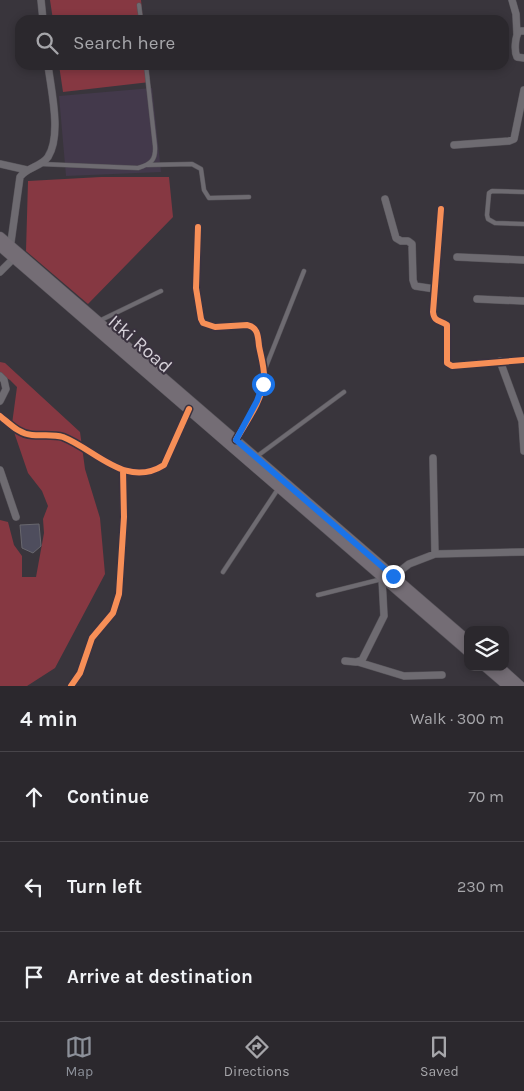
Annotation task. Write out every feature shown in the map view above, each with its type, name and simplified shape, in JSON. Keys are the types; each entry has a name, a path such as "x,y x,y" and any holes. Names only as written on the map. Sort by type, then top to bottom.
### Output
{"main road":[{"path":"0,237 9,251 99,321 236,440 276,483 464,647"},
{"name":"Itki Road","path":"9,251 189,409 258,463"},
{"path":"385,578 464,637"},
{"path":"490,671 505,685"},
{"path":"503,671 520,686"}],"street":[{"path":"41,0 42,15"},
{"path":"524,6 513,3 517,35 516,55 519,58 524,58"},
{"path":"517,35 519,31 524,31"},
{"path":"0,272 9,251 19,181 23,173 47,159 50,151 54,133 48,70"},
{"path":"454,145 514,139 524,90"},
{"path":"0,164 27,170"},
{"path":"384,199 396,238 412,244 415,286 435,289"},
{"path":"441,209 434,316 438,322 447,325 448,328 447,363 452,366 524,360"},
{"path":"198,227 196,288 203,324 215,327 247,324 255,328 257,332 264,373 261,392 236,440"},
{"path":"457,257 524,260"},
{"path":"477,299 524,302"},
{"path":"500,361 522,421 524,451"},
{"path":"0,376 4,380 6,388 0,401"},
{"path":"0,416 23,433 61,436 114,467 123,470 145,472 157,470 164,465 189,409"},
{"path":"433,458 434,554"},
{"path":"0,470 16,517"},
{"path":"71,686 80,673 92,638 108,620 117,603 124,517 123,470"},
{"path":"358,662 362,660 384,616 385,578 409,564 434,554 524,552"},
{"path":"345,661 358,662 404,676 442,675"}],"lane":[{"path":"139,5 140,15"},
{"path":"41,164 138,168 153,161 155,155 146,70"},
{"path":"147,165 192,164 201,170 204,190 209,198 249,197"},
{"path":"524,192 492,191 489,193 486,216 488,220 495,223 524,224"},
{"path":"264,373 304,271"},
{"path":"99,321 160,291"},
{"path":"258,463 344,392"},
{"path":"223,572 276,483"},
{"path":"318,595 385,578"}],"shaded area":[{"path":"50,0 141,0 142,15 52,15"},
{"path":"60,70 149,70 150,82 63,92"},
{"path":"152,88 161,172 66,176 59,96"},
{"path":"101,177 169,177 173,217 88,304 26,251 28,181"},
{"path":"0,362 5,363 80,432 85,469 100,518 105,574 55,668 27,686 0,686 0,520 8,522 14,545 22,556 22,577 36,577 44,533 43,519 48,506 42,491 28,473 15,435 12,424 17,387 0,374"}],"building":[{"path":"39,524 41,546 33,553 22,548 20,525"}],"cycle path":[{"path":"441,209 433,312 436,319 447,325 447,363 452,366 524,360"},
{"path":"198,227 196,288 201,319 203,323 215,327 251,326 258,335 263,363 263,388 253,411 236,440"},
{"path":"0,416 23,433 63,437 112,465 137,473 150,471 164,465 189,409"},
{"path":"71,686 80,673 92,638 113,613 119,594 124,517 123,470"}],"route":[{"path":"263,384 257,401 236,440 393,576"}]}
